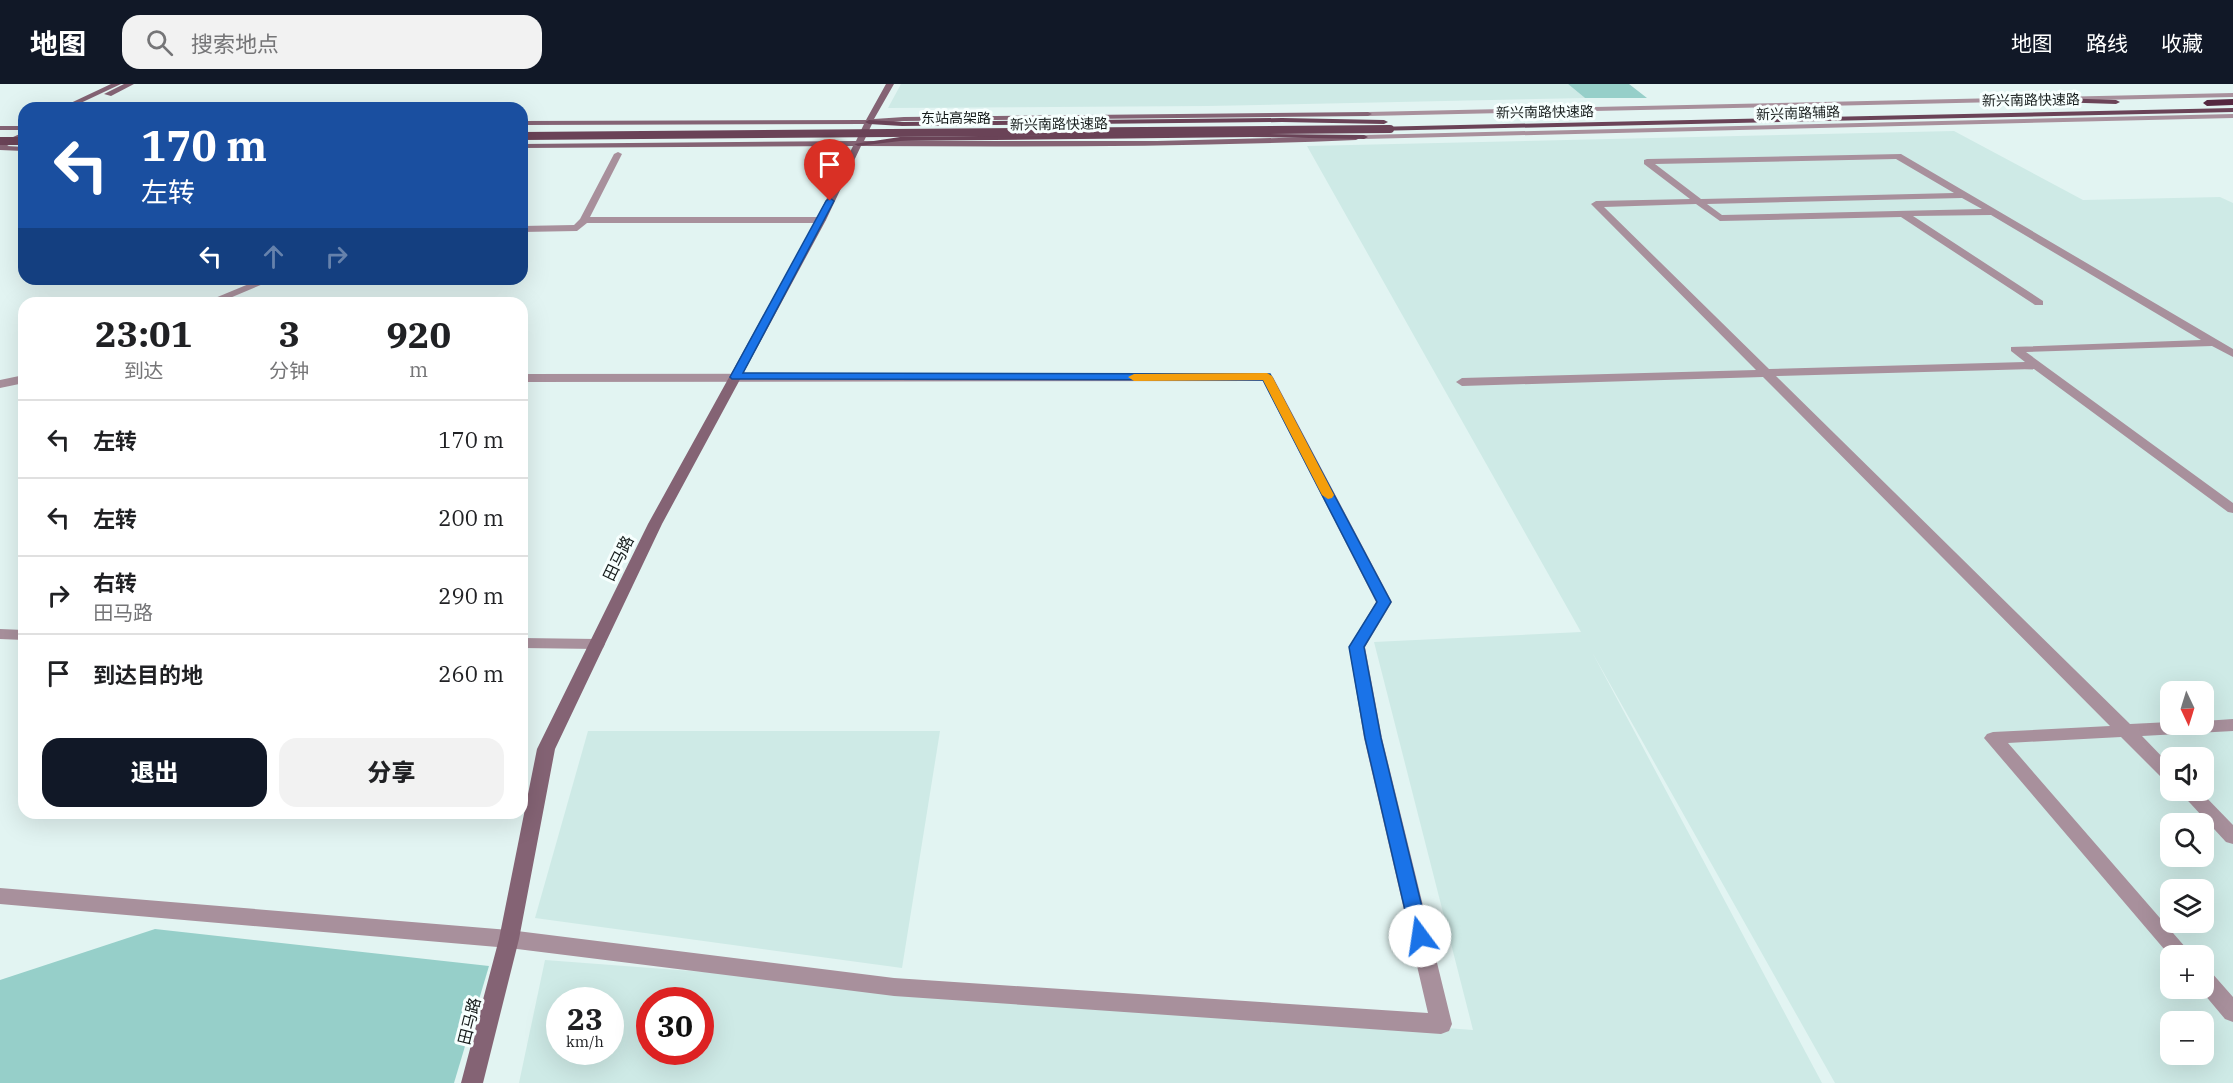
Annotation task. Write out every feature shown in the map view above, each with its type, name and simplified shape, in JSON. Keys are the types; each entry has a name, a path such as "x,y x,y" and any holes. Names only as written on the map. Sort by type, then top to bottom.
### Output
{"highway":[{"name":"新兴南路快速路","path":"2207,103 2233,101"}],"main road":[{"path":"77,102 117,84"},
{"path":"91,102 130,84"},
{"name":"田马路","path":"472,1083 509,939 546,749 655,524 821,220 868,122 890,84"},
{"path":"2057,100 2181,104"},
{"path":"2123,102 2233,101"},
{"name":"新兴南路快速路","path":"868,122 914,124 1282,120 1378,122 2207,103"},
{"path":"1758,114 1817,106"},
{"name":"新兴南路快速路","path":"858,144 900,139 1208,136 1390,129 2230,109"},
{"path":"2090,119 2153,111"},
{"path":"528,123 868,122 1368,114"},
{"path":"1282,120 1368,114"},
{"path":"1771,120 1857,125"},
{"name":"东站高架路","path":"528,134 1378,122"},
{"path":"0,128 18,130"},
{"name":"东站高架路","path":"528,134 1390,129"},
{"path":"0,136 18,131"},
{"path":"0,145 18,133"},
{"path":"1208,136 1364,137"},
{"path":"528,146 1214,142 1364,137"},
{"path":"0,145 18,142"},
{"path":"0,145 18,148"}],"street":[{"name":"新兴南路辅路","path":"1368,114 1817,106 2233,95"},
{"name":"新兴南路辅路","path":"1364,137 2233,116"},
{"path":"528,229 577,228 584,220 618,154"},
{"path":"1991,212 1720,218 1647,162 1898,156 2233,354"},
{"path":"1963,195 1596,204 2160,764"},
{"path":"1878,197 2039,303"},
{"path":"584,220 821,220"},
{"path":"224,297 254,285"},
{"path":"2233,342 2015,349 2233,509"},
{"path":"1462,382 2037,365"},
{"path":"0,896 509,939 894,987 1441,1024 1373,738 1357,647 1384,602 1267,376 528,378"},
{"path":"0,384 18,380"},
{"path":"0,634 18,634"},
{"path":"528,643 597,644"},
{"path":"2173,945 1992,738 2233,725"},
{"path":"2198,801 2233,837"},
{"path":"2214,990 2233,1012"}],"shaded area":[{"path":"901,84 1568,84 1585,98 1208,106 888,108"},
{"path":"1568,84 1629,84 1647,98 1585,98"},
{"path":"1954,131 2083,200 2220,197 2233,203 2233,1083 1835,1083 1592,652 1822,1083 519,1083 545,960 1473,1030 1374,642 1581,632 1307,146"},
{"path":"588,731 940,731 902,968 535,918"},
{"path":"155,929 489,966 454,1083 0,1083 0,980"}],"slow traffic":[{"path":"1134,377 1267,376 1328,495"}],"route":[{"path":"830,201 735,377 1267,376 1384,602 1357,647 1373,738 1420,936"}]}
